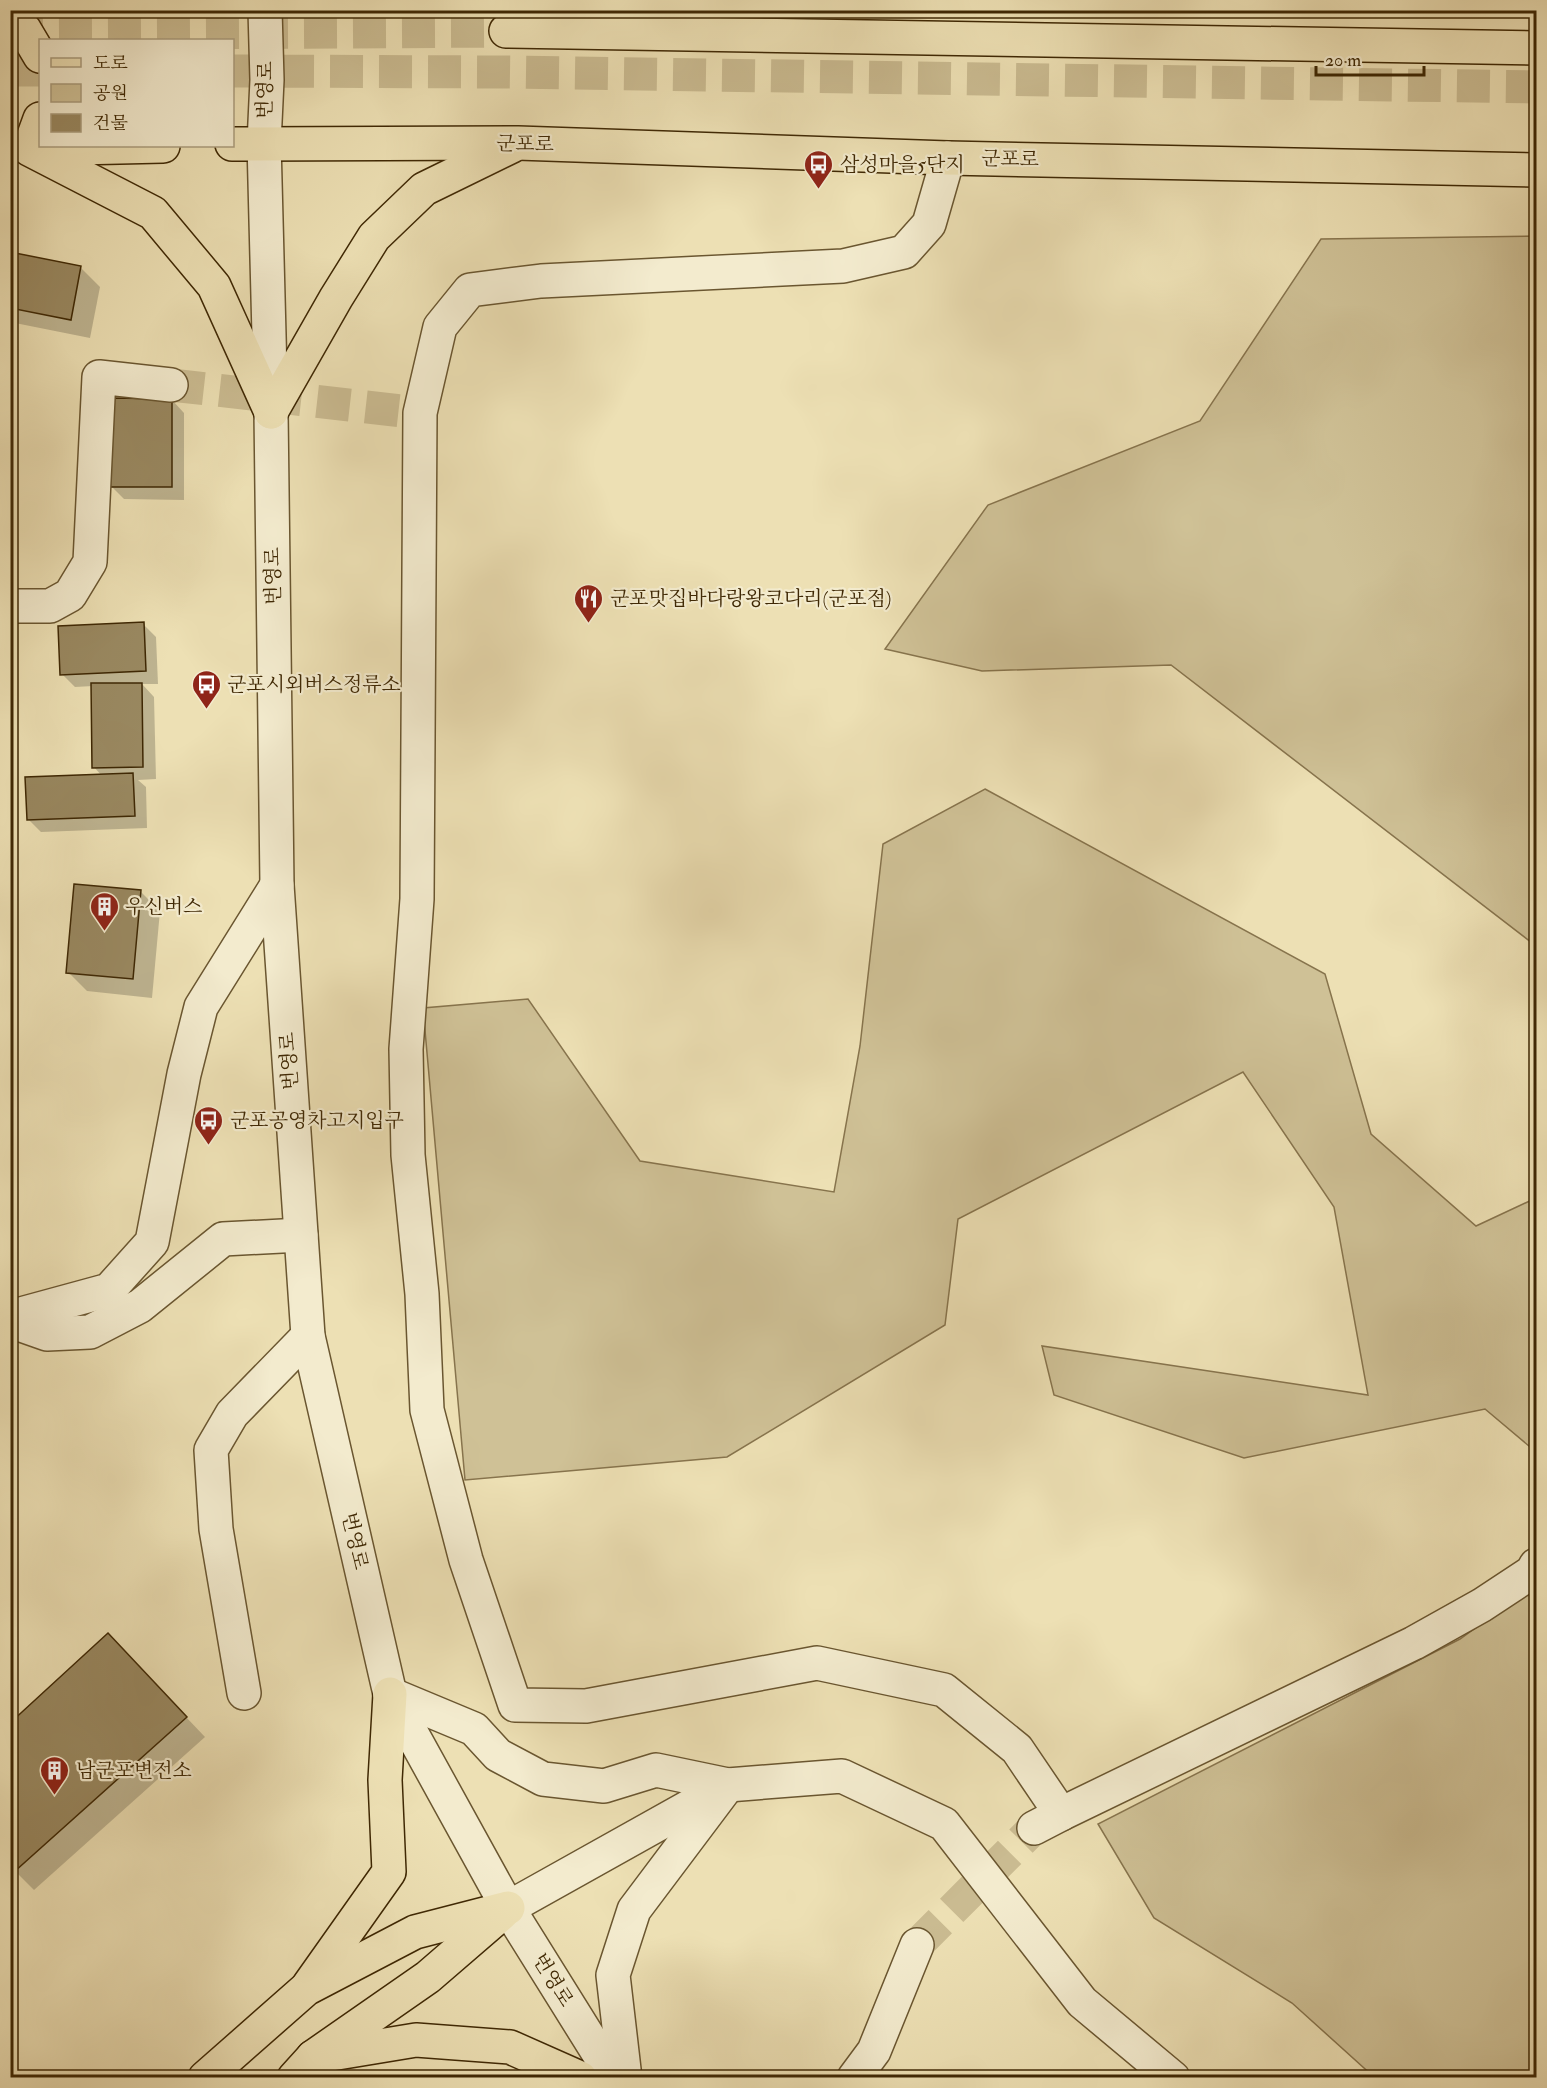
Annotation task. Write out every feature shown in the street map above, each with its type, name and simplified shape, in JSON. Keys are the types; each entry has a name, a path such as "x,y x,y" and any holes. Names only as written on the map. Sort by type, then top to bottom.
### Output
{"main road":[{"path":"10,17 24,29 39,54"},
{"path":"506,31 1536,48"},
{"name":"군포로","path":"248,143 518,143 948,158 1536,170"},
{"path":"272,412 336,298 374,237 424,189 518,143"},
{"path":"41,147 153,213 214,286 272,412"},
{"path":"205,2078 306,1989 389,1872 385,1780 390,1694"},
{"path":"306,1989 415,1932 508,1908"},
{"path":"303,2067 428,1977 508,1908"},
{"path":"303,2067 416,2040 510,2047 580,2078"}],"street":[{"name":"번영로","path":"265,10 267,80 248,143 272,412 277,885 308,1336 390,1694 508,1908 614,2078"},
{"path":"515,1704 466,1560 427,1410 422,1294 408,1155 406,1049 417,899 420,413 440,327 470,290 541,281 843,266 903,252 929,224 948,158"},
{"path":"10,606 50,606 70,595 90,562 99,377 171,385"},
{"path":"10,1319 109,1290 152,1242 184,1074 201,1007 277,885"},
{"path":"10,1319 47,1334 90,1332 140,1306 223,1239 301,1235"},
{"path":"244,1693 216,1529 211,1450 232,1414 308,1336"},
{"path":"474,1729 515,1704 586,1706 817,1663 944,1689 1017,1749 1048,1821 1414,1643 1490,1600 1532,1572 1536,1565"},
{"path":"390,1694 474,1729 498,1755 543,1779 604,1786 656,1770 728,1785 842,1776 944,1824 1082,2002 1173,2078"},
{"path":"508,1908 728,1785"},
{"path":"625,2078 613,1975 634,1910 728,1785"},
{"path":"854,2078 874,2051 917,1945"}],"green space":[{"path":"1536,236 1536,946 1171,665 982,671 885,649 988,505 1200,421 1321,239"},
{"path":"985,789 1325,974 1371,1134 1476,1226 1536,1198 1536,1452 1485,1409 1244,1458 1054,1395 1042,1346 1368,1395 1334,1207 1243,1072 958,1219 945,1325 727,1457 465,1480 423,1008 528,999 640,1161 834,1192 860,1046 883,844"},
{"path":"1536,1584 1536,2077 1374,2077 1292,2003 1154,1918 1098,1824 1460,1639"}],"building":[{"path":"10,252 81,266 71,320 10,308"},
{"path":"110,398 172,399 172,487 110,487"},
{"path":"144,622 146,671 60,675 58,626"},
{"path":"91,683 142,683 143,767 92,768"},
{"path":"133,773 135,816 27,820 25,777"},
{"name":"우신버스","path":"74,884 141,890 133,979 66,973"},
{"name":"남군포변전소","path":"108,1633 187,1717 14,1872 10,1868 10,1723"}],"tunnel":[{"path":"10,34 506,31"},
{"path":"10,70 39,70"},
{"path":"234,71 505,72 1536,87"},
{"path":"171,385 420,413"},
{"path":"917,1945 1034,1828"}],"place":[{"name":"삼성마을5단지","path":"819,190"},
{"name":"군포맛집바다랑왕코다리(군포점)","path":"589,624"},
{"name":"군포시외버스정류소","path":"206,710"},
{"name":"우신버스","path":"104,932"},
{"name":"군포공영차고지입구","path":"209,1146"},
{"name":"남군포변전소","path":"55,1796"}]}
